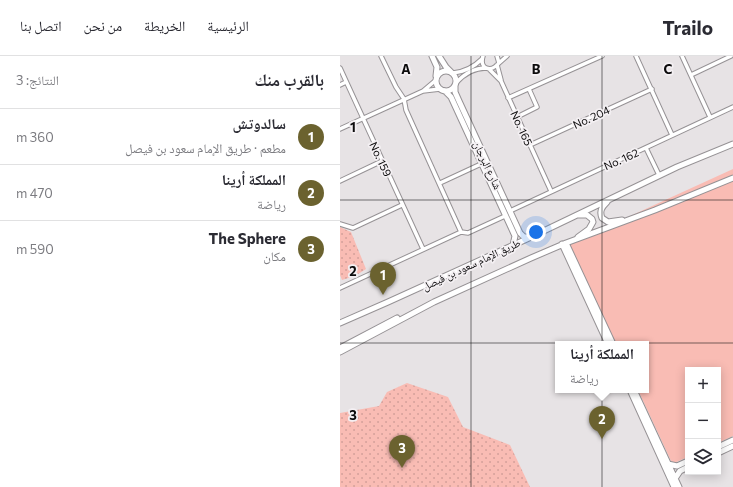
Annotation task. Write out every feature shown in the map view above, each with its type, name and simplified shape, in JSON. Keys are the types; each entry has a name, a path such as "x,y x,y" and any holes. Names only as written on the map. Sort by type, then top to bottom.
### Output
{"main road":[{"name":"شارع البرجان","path":"432,56 437,67 436,78 438,87 451,97 515,236 513,245"},
{"name":"شارع البرجان","path":"439,56 446,67 456,77 455,92 458,101 520,233 524,237 529,238"},
{"path":"436,78 443,71 452,73"},
{"path":"442,90 451,90 456,84"},
{"name":"طريق الإمام سعود بن فيصل","path":"340,323 529,238 659,175 733,144"},
{"name":"طريق الإمام سعود بن فيصل","path":"340,352 372,336 394,322 464,288 564,244 733,178"},
{"path":"623,192 603,205 601,208 602,218 608,222 633,218"},
{"path":"574,216 587,215 593,222 589,229 574,240"},
{"path":"564,244 607,341"},
{"path":"564,244 611,341"},
{"name":"طريق الإمام سعود بن فيصل","path":"340,348 392,320 421,309"},
{"path":"631,393 674,482 679,487"},
{"path":"635,393 668,464 674,482"},
{"path":"721,446 733,440"},
{"path":"721,452 733,446"},
{"path":"668,464 677,466 685,462"},
{"path":"677,466 677,470 680,471"},
{"path":"674,482 680,471 685,468"}],"street":[{"path":"381,56 396,87 404,99 406,110 461,232"},
{"path":"498,56 501,81"},
{"path":"456,84 462,76 478,69 493,68 507,56"},
{"path":"508,98 602,56"},
{"path":"636,56 672,135"},
{"path":"682,56 710,117"},
{"path":"691,75 731,56"},
{"path":"452,73 460,72 476,65 483,57"},
{"path":"483,57 483,65 488,68"},
{"name":"No. 159","path":"340,68 423,249"},
{"name":"No. 165","path":"488,68 501,81 550,191"},
{"path":"423,91 436,78"},
{"path":"340,85 346,82"},
{"path":"517,117 537,107 529,89"},
{"name":"No. 204","path":"530,145 652,89"},
{"path":"340,129 423,91 442,90"},
{"name":"No. 162","path":"510,211 550,191 733,107"},
{"path":"646,148 659,175"},
{"path":"340,181 382,161"},
{"path":"440,183 481,164"},
{"path":"340,224 353,228 402,205"},
{"path":"340,288 461,232 468,233 505,216"}],"shaded area":[{"path":"733,169 733,436 721,442 721,367 685,367 685,458 674,463 671,461 639,393 649,393 649,341 615,341 569,244"},
{"path":"340,227 351,232 366,269 355,276 342,280 340,275"},
{"path":"407,383 448,397 463,427 510,445 530,487 340,487 340,413 379,406 387,392"}],"place":[{"name":"سالدوتش","path":"383,295"},
{"name":"المملكة أرينا","path":"602,439"},
{"name":"The Sphere","path":"402,468"}]}
